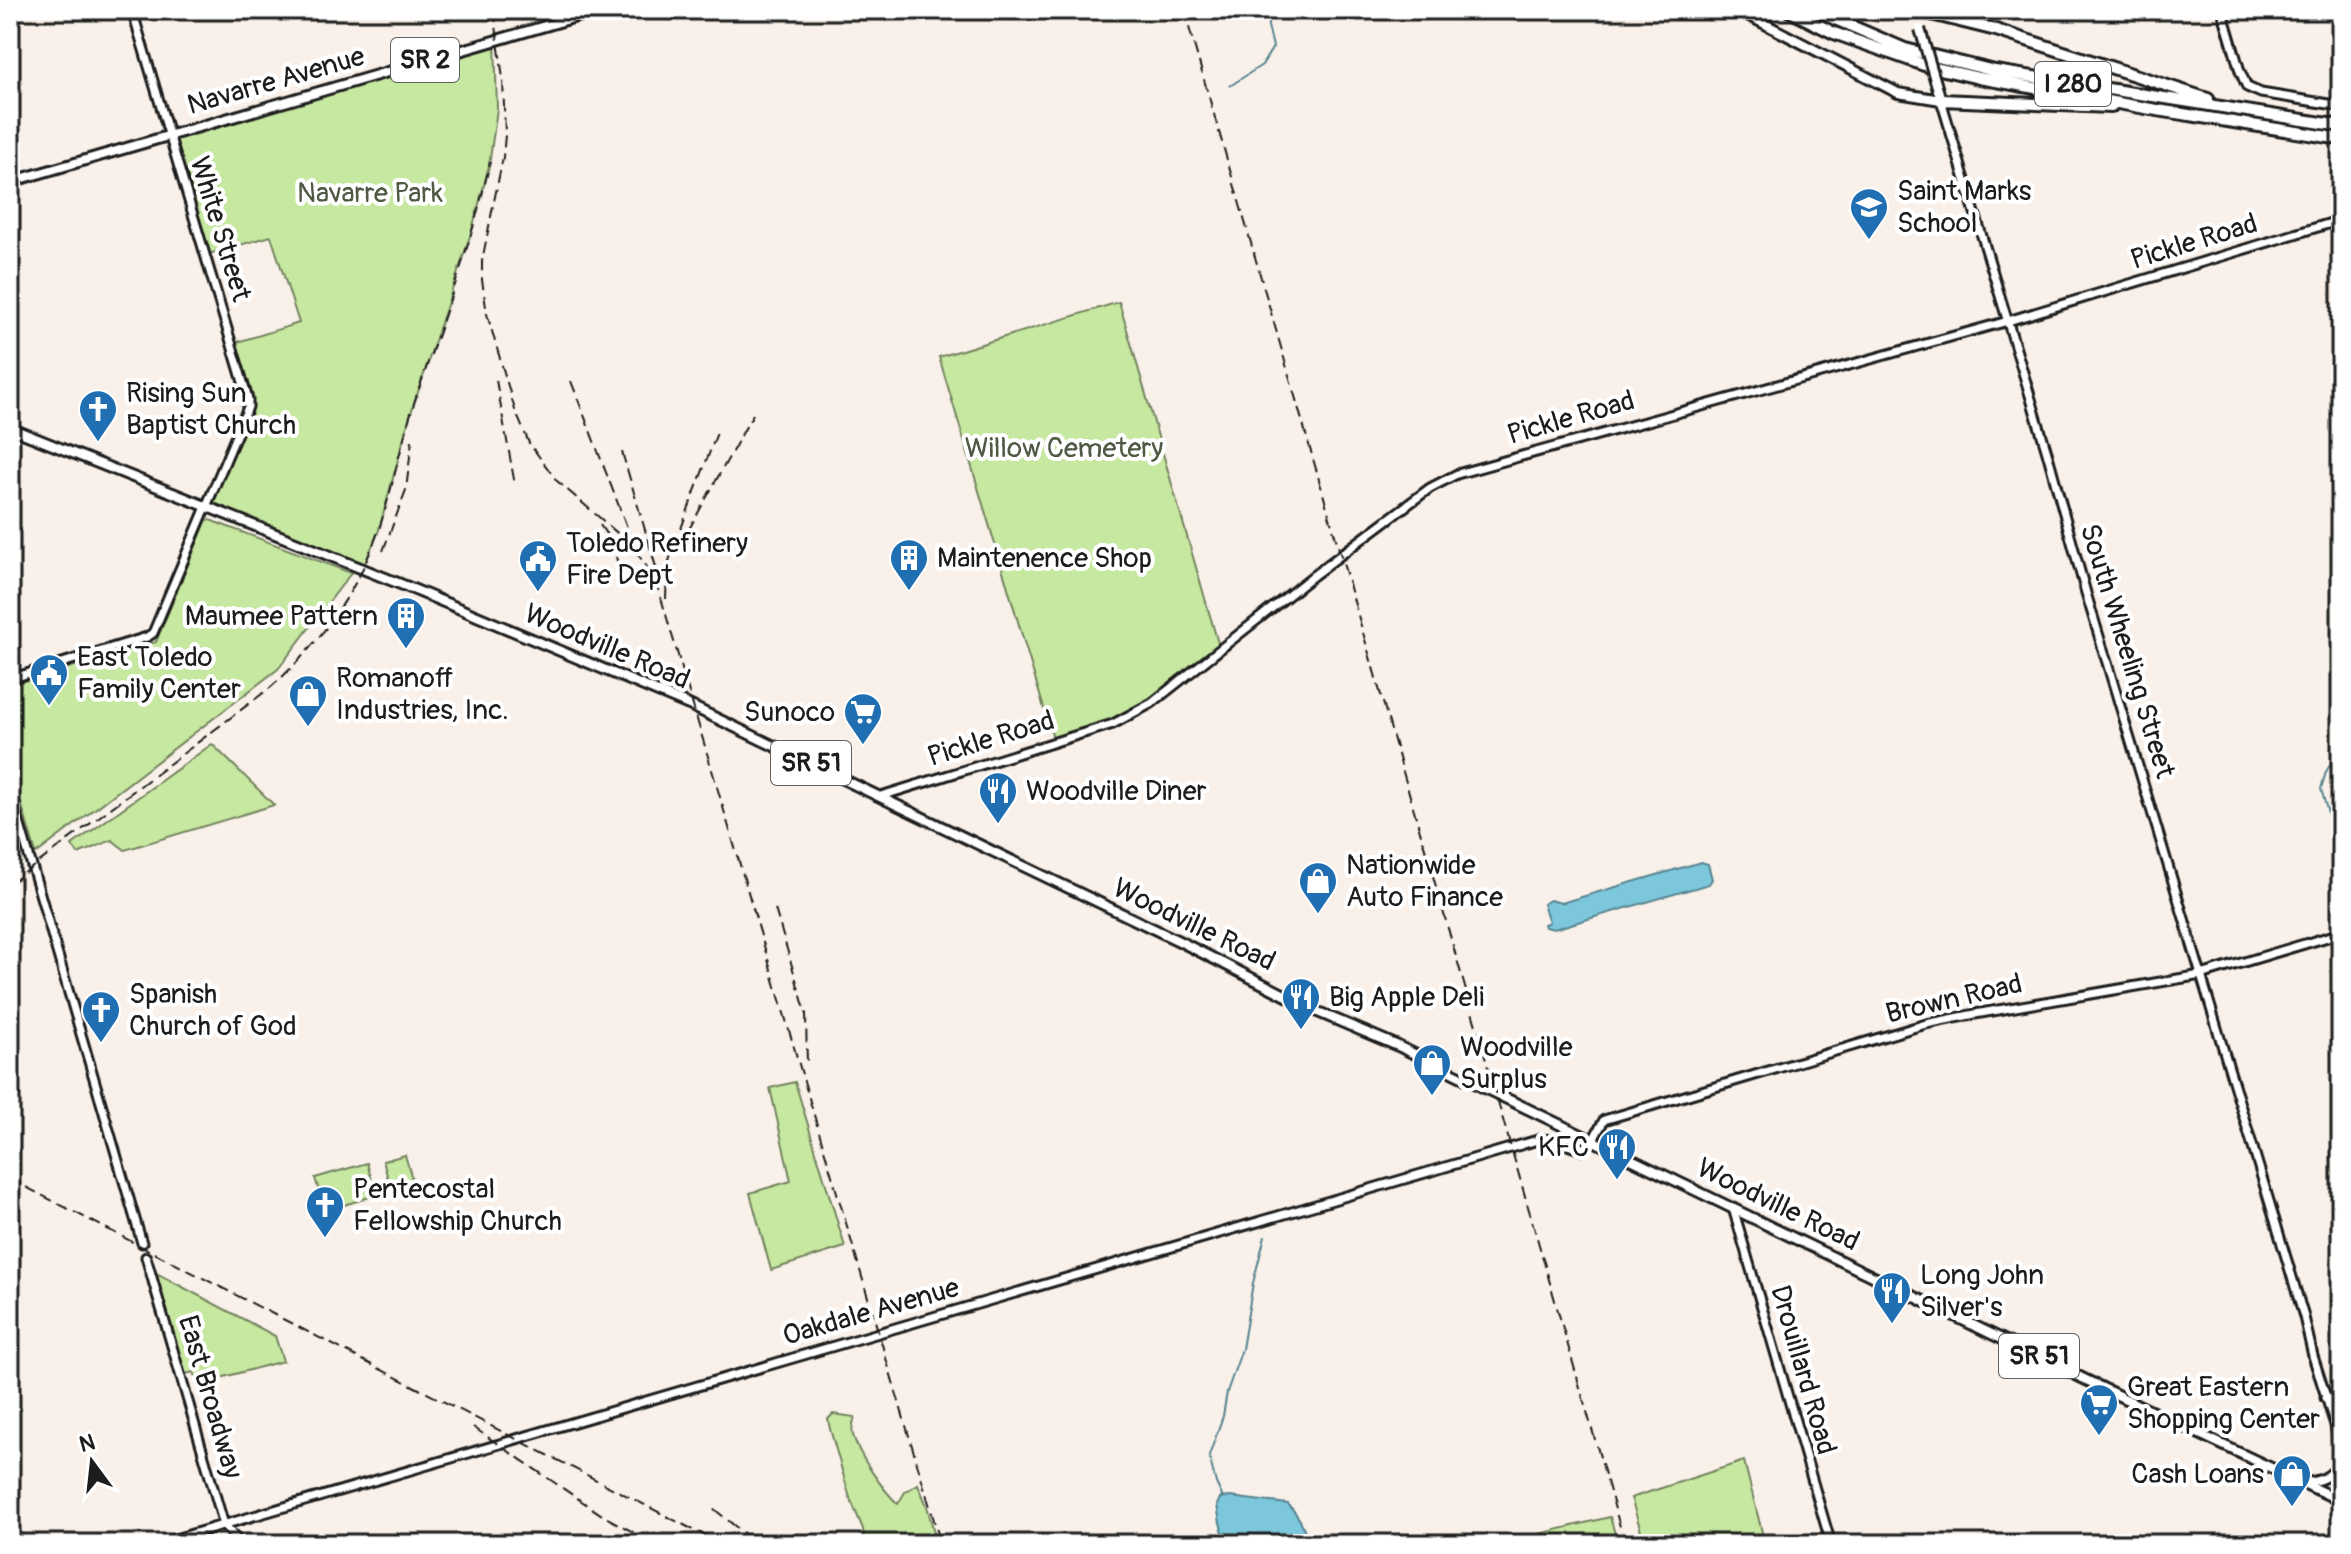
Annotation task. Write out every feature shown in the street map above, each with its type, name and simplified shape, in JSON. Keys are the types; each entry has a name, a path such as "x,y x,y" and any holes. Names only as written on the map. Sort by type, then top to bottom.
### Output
{"highway":[{"name":"I 280","path":"1788,10 1834,33 1927,66 2151,109 2341,139"},
{"name":"I 280","path":"1814,10 1905,49 1981,67 2341,126"},
{"path":"1914,10 1996,30 2202,98 2257,111"},
{"path":"1940,95 2151,109"}],"main road":[{"name":"Navarre Avenue","path":"10,182 600,10"},
{"path":"1738,10 1898,93 1940,95"},
{"name":"South Wheeling Street","path":"1914,10 1940,95"},
{"name":"Woodville Road","path":"10,428 308,546 642,684 881,796 1318,1012 1390,1042 2339,1500"}],"street":[{"name":"White Street","path":"132,10 248,399 248,407 207,507"},
{"path":"2222,10 2247,87 2261,93 2341,106"},
{"name":"South Wheeling Street","path":"1940,95 2335,1425 2340,1461 2339,1500"},
{"name":"Pickle Road","path":"881,796 1096,730 1131,715 1152,703 1430,488 1457,474 2008,321 2341,220"},
{"path":"10,679 150,636 207,507"},
{"path":"10,791 142,1243"},
{"name":"Brown Road","path":"1593,1140 1604,1120 1612,1117 1909,1029 1990,1011 2201,975 2341,933"},
{"name":"Oakdale Avenue","path":"158,1544 1547,1138 1582,1150 1593,1140"},
{"name":"Drouillard Road","path":"1733,1208 1831,1544"},
{"name":"East Broadway","path":"146,1257 224,1525 241,1544"},
{"path":"2325,1398 2341,1394"},
{"path":"2303,1483 2327,1477 2340,1461"}],"green space":[{"name":"Navarre Park","path":"495,40 497,109 489,166 472,230 409,419 379,530 363,568 207,507 248,407 231,344 299,323 271,236 205,255 169,136"},
{"name":"Willow Cemetery","path":"1119,302 1220,650 1131,715 1054,742 939,357"},
{"path":"207,519 351,573 278,669 36,854 10,765 10,685 156,642"},
{"path":"212,744 274,805 125,850 112,840 78,854 72,845"},
{"path":"795,1082 845,1247 771,1270 750,1193 791,1181 770,1088"},
{"path":"405,1155 413,1182 391,1189 383,1161"},
{"path":"367,1163 376,1195 325,1211 315,1178"},
{"path":"156,1273 275,1336 283,1361 198,1384 194,1372 185,1374"},
{"path":"833,1414 855,1417 852,1433 860,1453 898,1504 905,1492 918,1484 937,1544 855,1544 864,1542 863,1529 850,1498 830,1429 828,1419"},
{"path":"1744,1461 1765,1544 1645,1544 1631,1498"},
{"path":"1610,1517 1618,1544 1497,1544"}],"water":[{"path":"1701,862 1708,864 1712,879 1709,884 1554,929 1545,927 1544,924 1549,922 1543,904 1550,900 1561,903"},
{"path":"1220,1498 1288,1504 1301,1522 1308,1544 1227,1544 1217,1505"}],"waterway":[{"path":"1230,86 1262,65 1273,47 1268,10"},
{"path":"2341,745 2326,772 2321,789 2341,858"},
{"path":"1223,1498 1209,1456 1242,1349 1265,1236"}],"railway":[{"path":"494,10 503,79 505,135 482,261 487,314 515,410 529,443 557,481 630,544 659,591 941,1544"},
{"path":"1184,10 1625,1544"},
{"path":"10,884 270,688 305,654 335,616 360,574 379,529 410,416 465,252 490,162"},
{"path":"496,380 515,485"},
{"path":"571,381 633,543"},
{"path":"688,531 753,414"},
{"path":"666,599 670,558 718,430"},
{"path":"383,551 406,490 412,440"},
{"path":"622,452 658,574"},
{"path":"600,525 611,541 626,589"},
{"path":"775,909 806,1013 807,1066"},
{"path":"10,1179 721,1544"},
{"path":"473,1427 602,1515 655,1544"},
{"path":"714,1509 757,1544"}],"place":[{"name":"Saint Marks School","path":"1869,241"},
{"name":"Rising Sun Baptist Church","path":"98,443"},
{"name":"Maintenence Shop","path":"909,592"},
{"name":"Toledo Refinery Fire Dept","path":"538,593"},
{"name":"Maumee Pattern","path":"406,650"},
{"name":"East Toledo Family Center","path":"49,707"},
{"name":"Romanoff Industries, Inc.","path":"308,728"},
{"name":"Sunoco","path":"863,746"},
{"name":"Woodville Diner","path":"998,825"},
{"name":"Nationwide Auto Finance","path":"1318,915"},
{"name":"Big Apple Deli","path":"1301,1031"},
{"name":"Spanish Church of God","path":"101,1044"},
{"name":"Woodville Surplus","path":"1432,1097"},
{"name":"KFC","path":"1617,1181"},
{"name":"Pentecostal Fellowship Church","path":"325,1239"},
{"name":"Long John Silver's","path":"1892,1325"},
{"name":"Great Eastern Shopping Center","path":"2099,1437"},
{"name":"Cash Loans","path":"2292,1508"}]}
